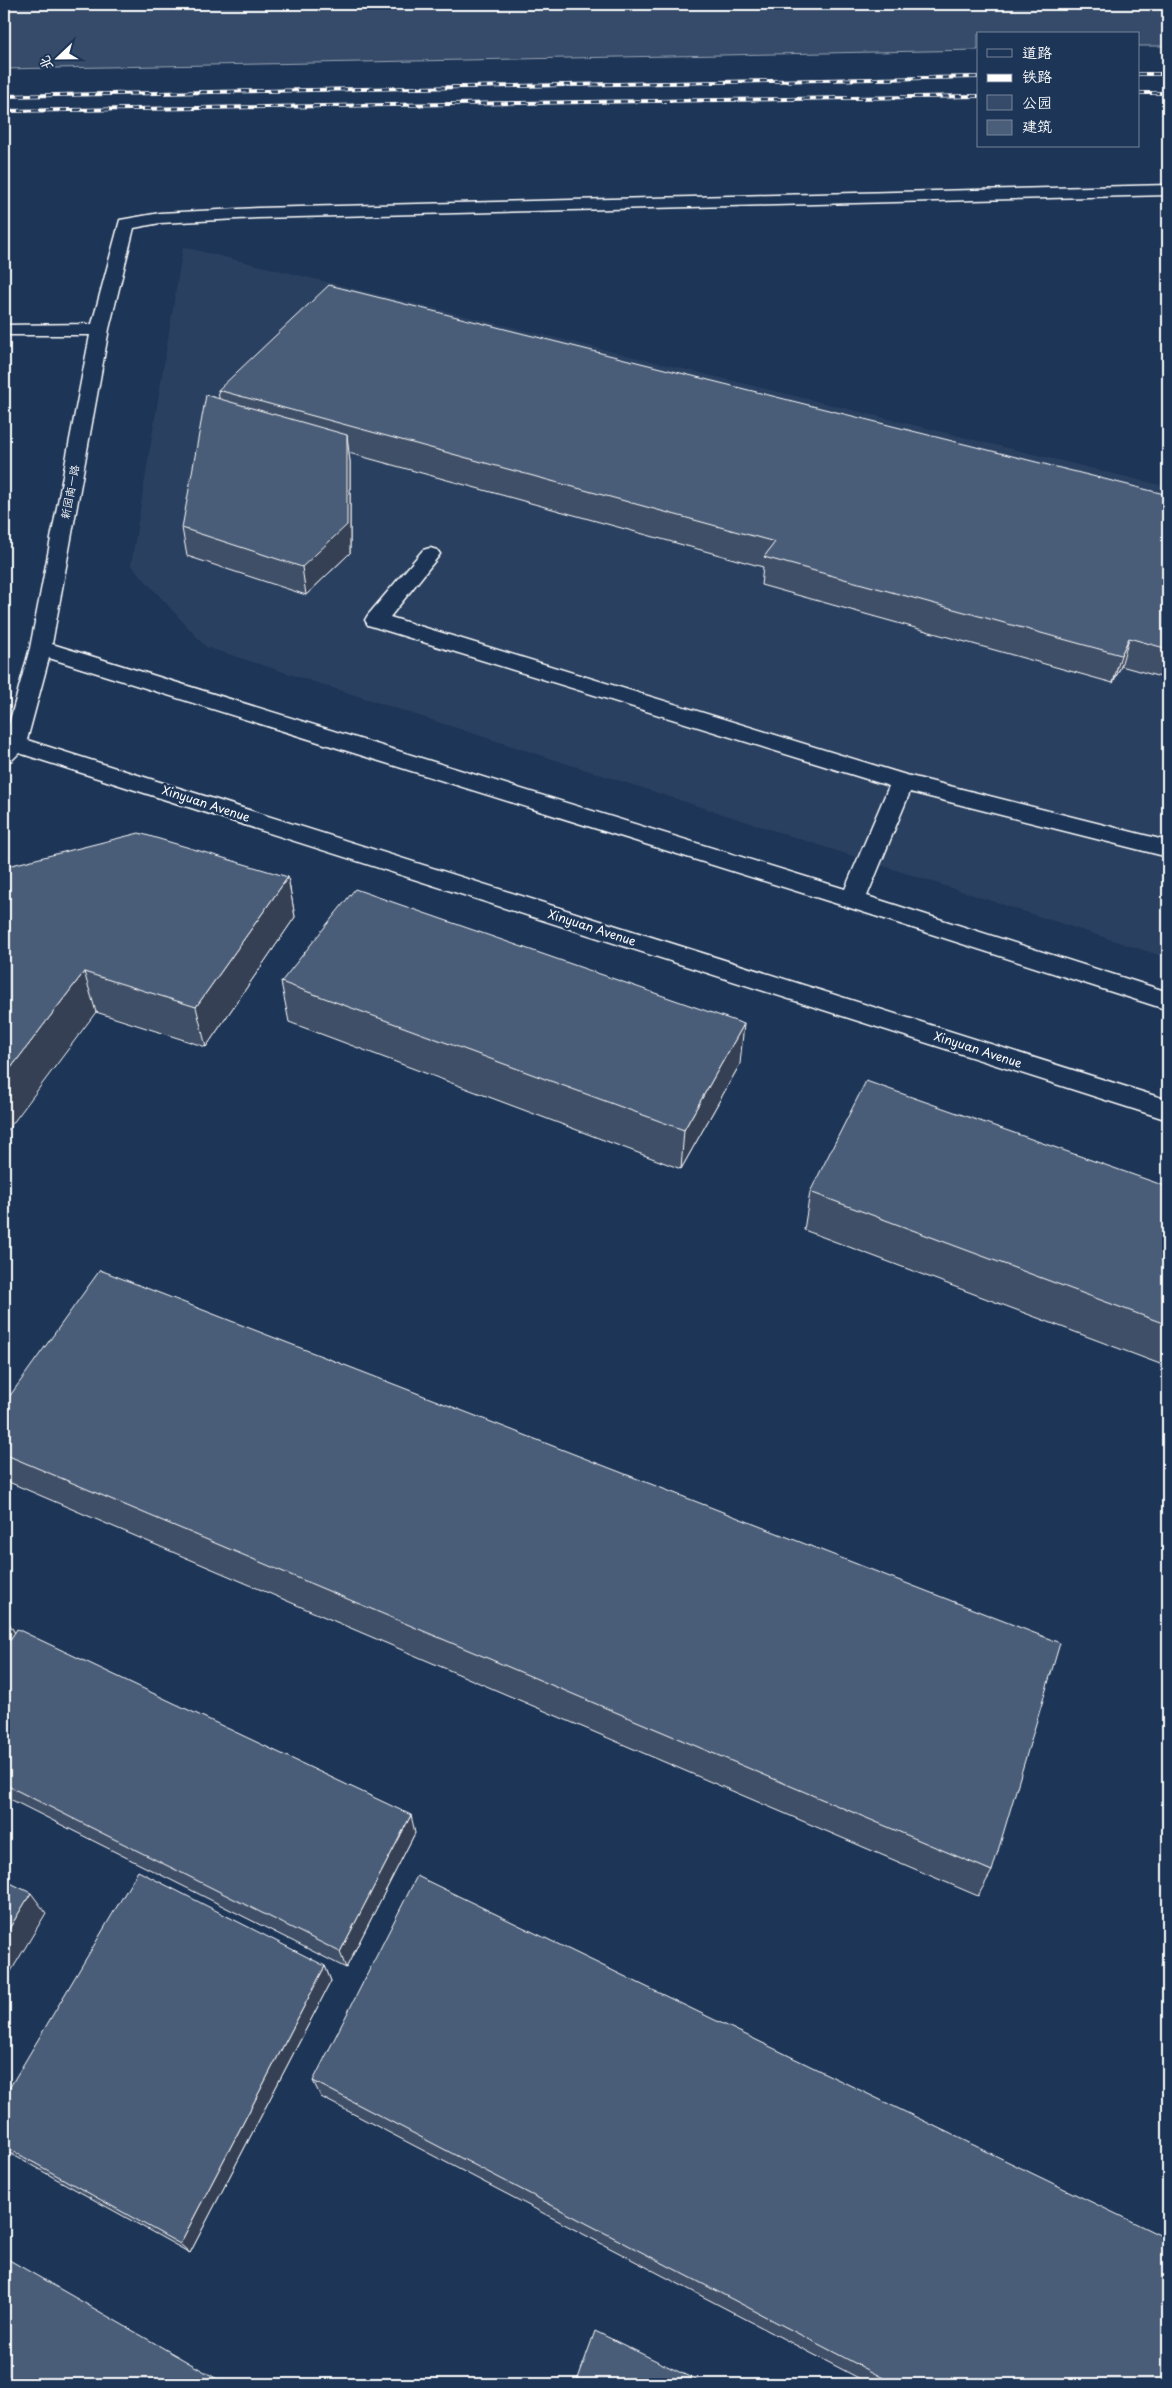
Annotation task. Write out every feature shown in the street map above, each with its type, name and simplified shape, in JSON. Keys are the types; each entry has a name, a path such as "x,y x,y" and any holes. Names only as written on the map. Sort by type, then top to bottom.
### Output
{"street":[{"name":"新园南一路","path":"10,749 41,648 100,329 126,224 160,218 258,213 1168,190"},
{"path":"4,330 100,329"},
{"path":"430,554 376,620 902,782 1168,849"},
{"path":"41,648 853,900 1168,1001"},
{"name":"Xinyuan Avenue","path":"10,749 1168,1110"},
{"path":"853,900 902,782"}],"shaded area":[{"path":"183,247 1168,487 1168,958 206,647 131,565"}],"green space":[{"path":"4,4 1168,4 1168,46 1140,46 1140,32 977,32 977,50 4,69"}],"building":[{"path":"329,285 1168,495 1168,649 1129,638 1121,655 764,557 775,542 218,390"},
{"path":"206,395 347,435 347,525 302,567 182,528"},
{"path":"139,833 288,877 196,1007 84,972 4,1077 4,867"},
{"path":"355,889 744,1024 684,1130 281,982"},
{"path":"866,1081 1168,1187 1168,1325 810,1192"},
{"path":"100,1270 1060,1643 992,1871 4,1454 4,1404"},
{"path":"4,1619 8,1621 4,1627"},
{"path":"17,1629 411,1815 340,1952 4,1784 4,1649"},
{"path":"138,1871 325,1966 180,2244 4,2146 4,2097"},
{"path":"417,1876 1168,2239 1168,2384 895,2384 313,2081"},
{"path":"4,1880 31,1893 4,1937"},
{"path":"4,2257 226,2384 4,2384"},
{"path":"595,2331 704,2384 576,2384"}],"railway":[{"path":"1140,74 1168,74"},
{"path":"4,96 977,77"},
{"path":"1140,93 1168,93"},
{"path":"4,111 977,96"}]}
